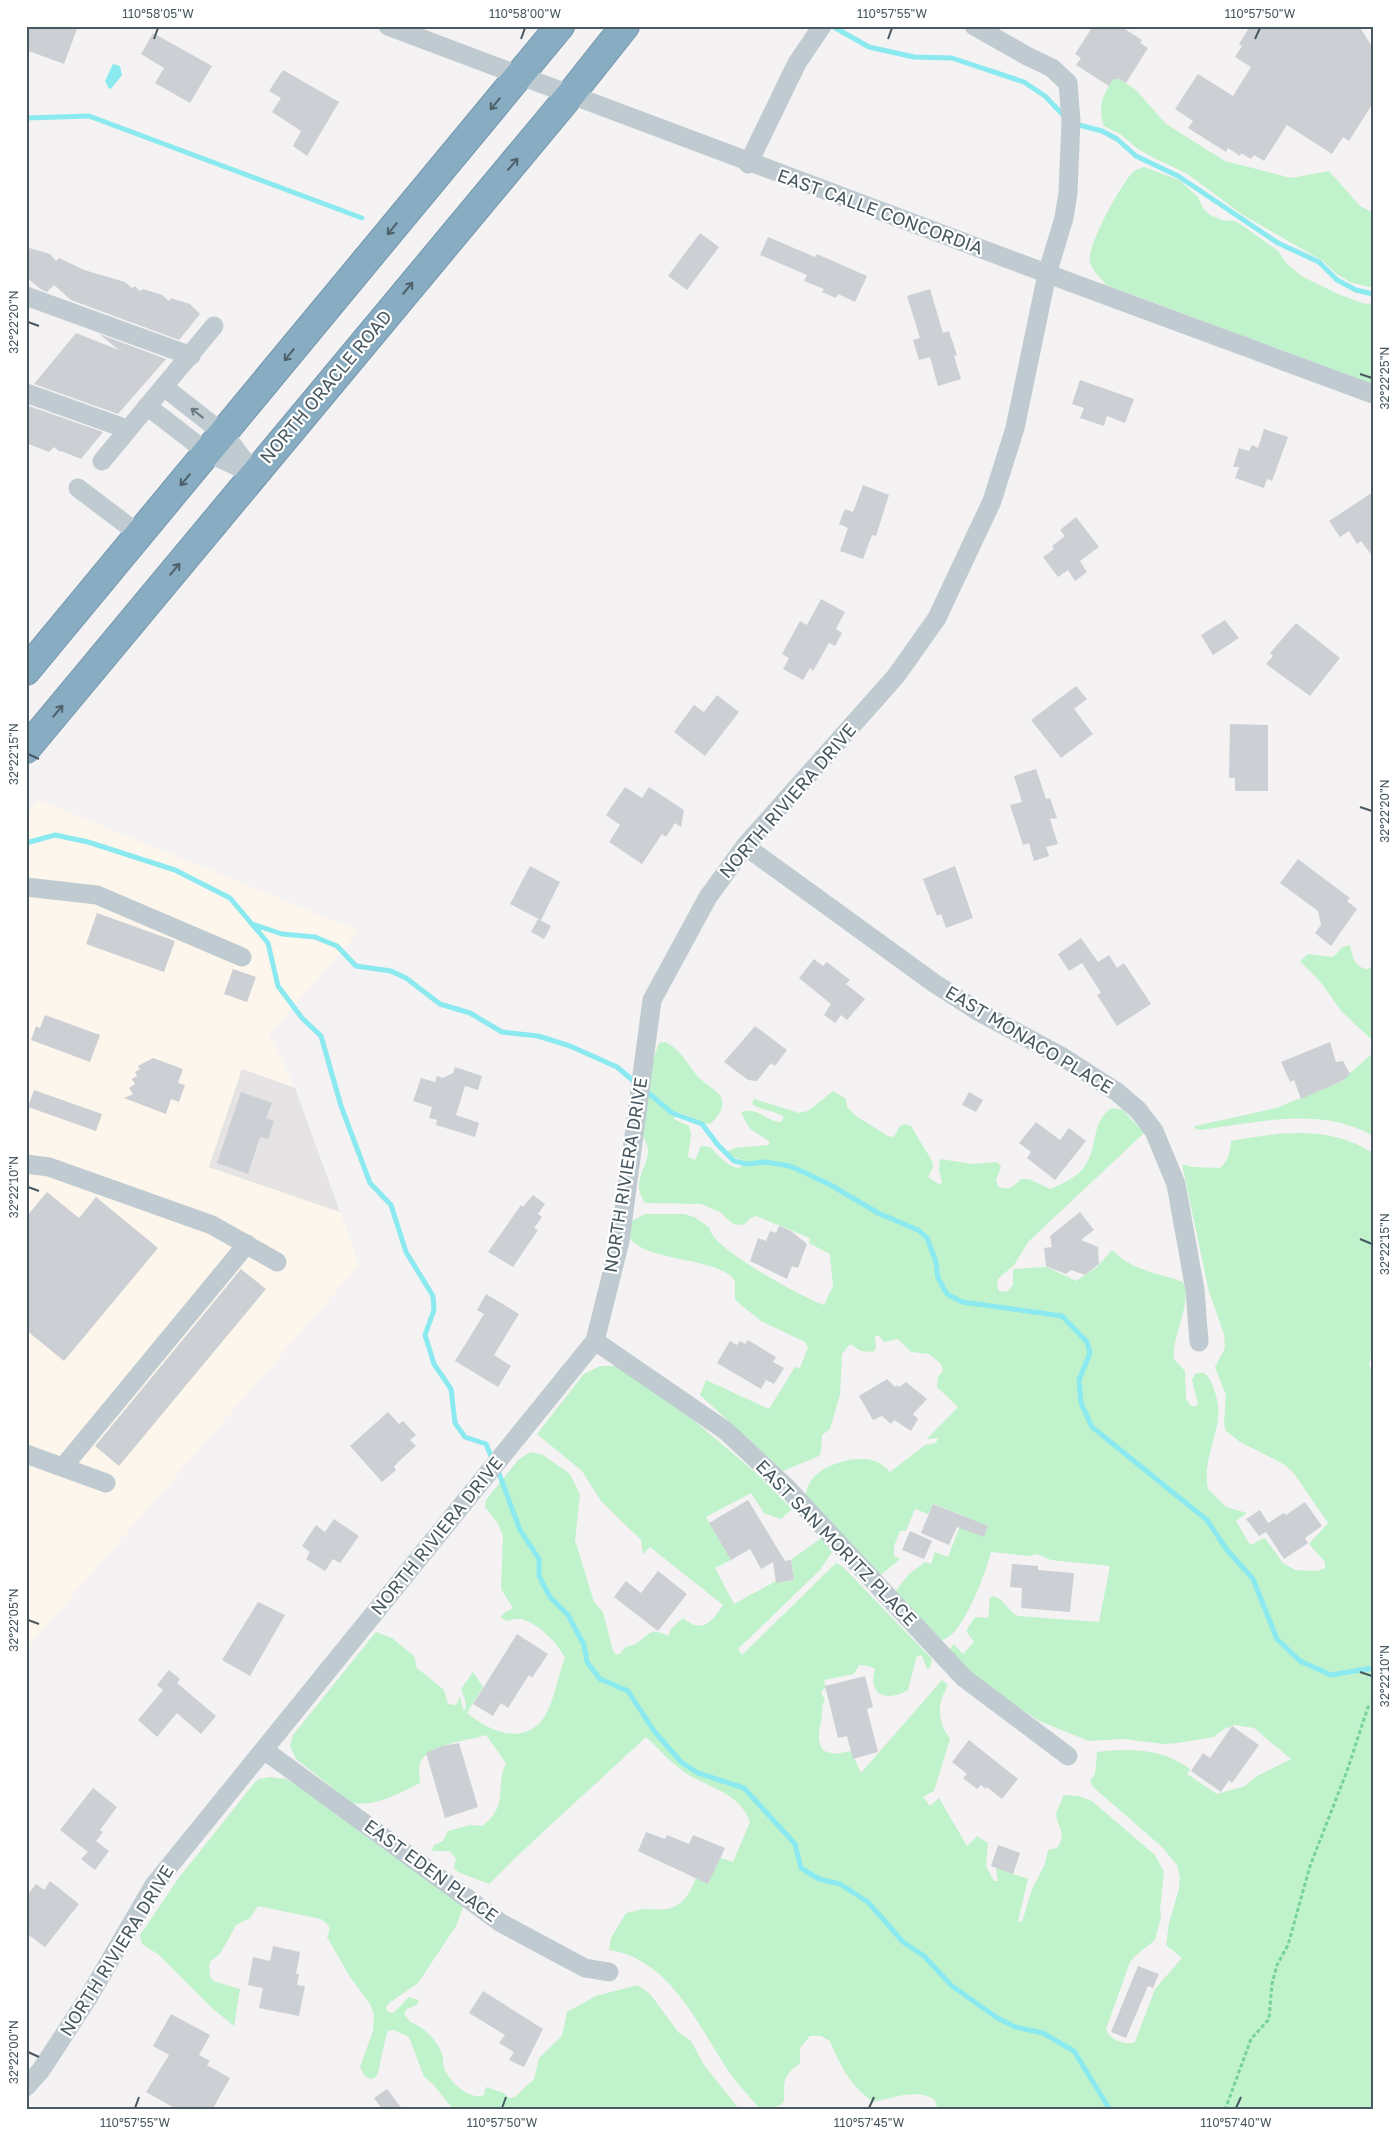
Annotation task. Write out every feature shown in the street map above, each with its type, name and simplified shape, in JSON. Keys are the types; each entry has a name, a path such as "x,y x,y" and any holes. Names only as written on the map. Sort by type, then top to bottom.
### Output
{"highway":[{"path":"26,671 560,26"},
{"name":"NORTH ORACLE ROAD","path":"26,748 626,26"}],"street":[{"name":"EAST CALLE CONCORDIA","path":"388,26 518,76 571,94 748,164 1373,394"},
{"path":"748,164 797,62 822,26"},
{"name":"NORTH RIVIERA DRIVE","path":"26,2087 42,2070 88,1998 154,1885 596,1341 620,1241 652,1000 708,897 745,846 896,676 941,610 992,501 1015,428 1047,274 1064,218 1068,193 1072,106 1068,83 1052,68 974,26"},
{"path":"26,296 191,356"},
{"path":"102,461 214,326"},
{"path":"164,387 216,443 254,474"},
{"path":"26,394 127,429"},
{"path":"147,406 216,443"},
{"path":"78,488 140,535"},
{"name":"EAST MONACO PLACE","path":"745,846 934,983 979,1012 1061,1056 1117,1092 1138,1110 1154,1130 1176,1184 1195,1290 1200,1342"},
{"path":"26,887 97,895 242,957"},
{"path":"26,1164 35,1163 49,1167 212,1226 277,1262"},
{"path":"63,1467 247,1244"},
{"name":"EAST SAN MORITZ PLACE","path":"596,1341 726,1431 787,1488 964,1678 1068,1756"},
{"path":"26,1454 106,1483"},
{"name":"EAST EDEN PLACE","path":"264,1750 501,1922 585,1968 609,1972"}],"path":[{"path":"1225,2110 1251,2039 1269,2019 1272,1984 1277,1965 1288,1944 1310,1866 1347,1771 1368,1707 1373,1704"}],"shaded area":[{"path":"39,800 359,931 269,1035 295,1088 242,1069 209,1167 340,1212 359,1265 26,1649 26,815"},
{"path":"242,1069 295,1088 340,1212 209,1167"}],"green space":[{"path":"1118,78 1136,90 1166,124 1225,161 1291,178 1329,171 1360,206 1373,213 1373,288 1350,282 1337,274 1323,261 1243,215 1186,173 1138,149 1120,134 1104,126 1101,113 1102,101 1113,79 1116,80"},
{"path":"1144,167 1179,180 1198,197 1203,208 1210,215 1222,220 1235,221 1246,228 1278,251 1287,264 1303,277 1338,294 1365,304 1373,303 1373,384 1106,285 1090,262 1093,243 1105,216 1121,189 1133,172"},
{"path":"1350,945 1353,958 1360,967 1368,969 1373,965 1373,1041 1341,1011 1323,985 1300,961 1308,954 1333,957 1343,947"},
{"path":"665,1042 681,1054 698,1076 720,1095 722,1101 722,1109 710,1124 702,1123 677,1112 674,1119 689,1126 691,1135 688,1157 695,1160 701,1146 710,1147 731,1166 740,1168 743,1160 730,1156 728,1151 735,1148 769,1145 770,1142 750,1129 741,1113 747,1111 757,1112 781,1122 784,1117 752,1104 754,1099 799,1113 808,1111 833,1091 846,1099 847,1107 856,1116 888,1136 894,1137 899,1127 905,1124 911,1126 932,1161 933,1167 928,1177 939,1184 942,1183 939,1170 940,1159 973,1164 997,1162 1001,1166 996,1181 999,1187 1009,1188 1021,1179 1029,1179 1050,1189 1070,1179 1083,1169 1090,1157 1098,1127 1105,1113 1112,1108 1123,1110 1144,1133 1028,1242 1014,1265 998,1279 997,1286 999,1291 1007,1292 1013,1285 1013,1269 1047,1267 1076,1281 1097,1267 1112,1250 1137,1267 1183,1282 1185,1290 1184,1310 1176,1340 1174,1359 1185,1371 1186,1399 1190,1405 1195,1407 1198,1404 1192,1380 1195,1374 1204,1373 1211,1381 1218,1408 1217,1427 1207,1469 1208,1489 1226,1507 1247,1513 1236,1521 1250,1545 1265,1538 1283,1563 1295,1570 1318,1571 1325,1568 1325,1562 1309,1544 1328,1523 1293,1472 1285,1465 1240,1442 1226,1431 1224,1424 1226,1395 1215,1367 1225,1348 1224,1334 1209,1292 1182,1164 1192,1167 1220,1168 1228,1156 1231,1141 1286,1133 1304,1133 1339,1138 1373,1153 1373,1346 1369,1365 1373,1373 1373,2110 938,2110 935,2100 928,2096 913,2094 873,2102 858,2089 847,2075 830,2041 821,2036 810,2036 800,2048 800,2063 790,2072 785,2080 784,2101 781,2105 761,2110 731,2075 695,2017 666,1981 649,1966 630,1956 609,1950 611,1938 626,1913 644,1909 659,1910 673,1907 684,1900 696,1878 709,1883 718,1857 733,1862 750,1822 739,1804 731,1797 684,1772 646,1737 489,1884 458,1872 454,1868 456,1858 449,1851 432,1851 434,1845 443,1841 448,1831 470,1825 482,1826 496,1811 499,1804 501,1781 506,1763 486,1735 448,1744 430,1752 420,1764 420,1783 396,1795 370,1803 352,1803 296,1759 290,1746 293,1735 376,1632 392,1638 414,1656 417,1668 444,1690 448,1704 456,1705 460,1696 463,1710 466,1709 461,1689 473,1672 483,1687 467,1713 488,1727 511,1734 522,1733 532,1729 541,1722 551,1704 565,1658 553,1640 535,1625 522,1619 506,1621 501,1617 513,1608 501,1589 503,1536 497,1522 485,1507 486,1500 518,1460 530,1452 543,1455 570,1474 580,1495 575,1540 594,1602 603,1612 613,1651 617,1655 626,1647 636,1644 651,1633 657,1632 668,1636 671,1629 683,1618 690,1623 701,1626 714,1617 723,1605 650,1547 643,1554 641,1540 601,1501 582,1471 537,1434 584,1374 600,1366 619,1366 685,1413 756,1473 792,1509 781,1519 764,1513 751,1493 706,1517 731,1560 715,1568 734,1604 776,1581 777,1583 794,1580 791,1560 821,1538 832,1552 820,1570 738,1649 742,1655 836,1563 842,1566 932,1659 930,1668 927,1669 922,1656 919,1655 916,1658 908,1690 893,1696 887,1696 877,1691 873,1678 875,1669 869,1666 859,1665 854,1674 824,1680 826,1687 821,1692 825,1701 822,1706 819,1741 824,1751 835,1754 851,1751 861,1773 942,1680 948,1685 944,1692 940,1712 943,1726 950,1739 934,1791 923,1797 930,1806 939,1798 967,1846 977,1836 988,1843 986,1866 994,1881 998,1881 996,1868 1028,1879 1018,1921 1022,1922 1032,1889 1045,1864 1048,1850 1057,1848 1062,1838 1056,1813 1064,1795 1079,1796 1092,1801 1155,1855 1164,1872 1161,1917 1155,1940 1130,1962 1106,2029 1107,2033 1114,2039 1127,2043 1135,2042 1155,1989 1182,1958 1166,1945 1180,1877 1177,1865 1162,1847 1092,1786 1090,1781 1095,1774 1097,1752 1134,1750 1157,1753 1190,1769 1187,1774 1217,1794 1245,1786 1257,1776 1291,1759 1254,1728 1235,1725 1224,1729 1214,1737 1164,1744 1123,1739 1089,1741 1039,1721 977,1679 953,1655 950,1649 954,1644 963,1654 974,1642 966,1631 975,1617 988,1618 990,1598 993,1596 1018,1616 1099,1622 1110,1566 1051,1560 1037,1554 1029,1556 991,1552 979,1588 964,1618 956,1630 947,1638 939,1640 894,1593 909,1574 925,1562 931,1564 935,1552 948,1557 964,1516 934,1504 928,1514 915,1509 906,1531 900,1531 894,1546 894,1556 900,1559 882,1574 878,1575 806,1497 807,1488 818,1473 835,1464 854,1459 867,1459 878,1462 890,1472 925,1445 936,1443 938,1438 927,1439 958,1407 937,1387 938,1377 943,1371 941,1364 929,1354 911,1352 898,1339 884,1342 879,1336 875,1336 876,1348 873,1352 861,1351 850,1344 842,1354 840,1394 830,1429 822,1435 819,1456 783,1471 700,1395 706,1380 769,1409 795,1367 800,1368 808,1347 805,1342 761,1321 735,1300 735,1281 726,1273 714,1267 649,1251 637,1245 628,1236 630,1222 645,1214 684,1214 694,1217 710,1228 714,1236 724,1247 740,1259 797,1293 824,1305 833,1286 830,1254 809,1243 810,1238 756,1216 750,1218 744,1225 733,1224 720,1212 701,1204 645,1203 639,1187 648,1149 642,1133 643,1108 655,1053 659,1043"},
{"path":"1373,1053 1373,1136 1353,1127 1332,1121 1310,1119 1266,1121 1200,1130 1194,1128 1195,1126 1276,1108 1343,1081"},
{"path":"270,1777 286,1779 300,1787 387,1852 457,1898 463,1907 456,1926 418,1983 386,2007 388,2012 393,2013 409,1997 419,2000 417,2005 407,2009 404,2014 410,2022 423,2029 436,2042 442,2053 444,2068 451,2080 461,2089 467,2093 479,2096 484,2095 486,2087 504,2093 509,2098 515,2097 534,2079 539,2058 562,2036 567,2012 596,1996 638,1985 651,1995 678,2032 691,2041 704,2065 740,2110 454,2110 432,2083 424,2077 409,2037 394,2030 388,2031 378,2073 375,2078 370,2079 365,2076 360,2067 373,2031 374,2015 370,2004 350,1977 327,1937 329,1926 321,1919 258,1906 250,1918 236,1925 220,1954 211,1961 209,1966 210,1976 213,1981 240,1989 234,2026 212,2008 159,1955 142,1944 140,1935 178,1879 255,1782 259,1779"}],"water":[{"path":"113,64 120,66 122,75 111,89 105,81"}],"building":[{"path":"26,26 78,26 64,64 26,50"},
{"path":"1093,26 1120,26 1142,40 1140,43 1148,48 1126,83 1118,78 1116,80 1113,79 1109,86 1076,65 1081,58 1075,54"},
{"path":"1250,26 1359,26 1373,48 1373,103 1349,141 1343,137 1332,154 1287,125 1264,161 1254,155 1251,159 1241,153 1240,156 1228,148 1226,152 1188,128 1193,121 1175,109 1198,74 1233,96 1251,67 1235,57 1242,46 1239,44"},
{"path":"153,33 212,66 190,103 155,83 164,68 141,54"},
{"path":"283,70 339,102 307,156 293,146 301,131 272,112 281,98 269,91"},
{"path":"700,233 719,247 687,290 668,276"},
{"path":"768,237 815,257 817,254 867,276 855,302 838,294 836,298 822,292 824,289 804,281 807,275 760,255"},
{"path":"26,247 50,254 56,261 59,258 84,270 125,282 132,288 135,286 140,291 143,289 162,295 169,301 171,298 190,304 200,314 179,340 71,300 54,285 47,292 26,277"},
{"path":"930,289 943,333 949,331 957,355 954,356 961,379 938,386 930,357 919,360 913,340 920,338 907,296"},
{"path":"76,333 119,350 99,334 166,359 118,414 34,384"},
{"path":"1080,380 1134,399 1125,423 1107,416 1104,426 1080,418 1084,408 1072,404"},
{"path":"26,405 103,432 81,459 60,452 54,447 49,452 26,443"},
{"path":"1264,429 1288,437 1272,481 1267,479 1264,488 1235,478 1239,467 1233,467 1239,448 1249,451 1252,445 1258,448"},
{"path":"863,485 889,495 876,536 872,535 863,559 840,551 848,528 839,524 845,509 853,512"},
{"path":"1373,492 1373,557 1361,541 1357,544 1349,531 1340,537 1329,521"},
{"path":"1076,517 1099,547 1080,561 1087,572 1075,581 1068,570 1058,577 1043,557 1054,549 1052,546 1065,536 1060,530"},
{"path":"821,599 845,612 836,629 842,633 835,646 829,643 813,671 810,668 803,680 783,669 789,658 782,654 800,621 807,625"},
{"path":"1225,620 1239,638 1213,655 1201,635"},
{"path":"1296,623 1340,658 1310,696 1266,664 1273,656 1270,653"},
{"path":"1076,686 1087,699 1074,709 1093,734 1061,758 1031,720"},
{"path":"717,695 739,712 705,756 674,732 694,705 704,712"},
{"path":"1230,724 1268,725 1268,791 1235,791 1235,778 1229,778"},
{"path":"1036,769 1046,799 1050,798 1057,818 1050,819 1058,844 1046,847 1049,856 1034,861 1029,843 1023,845 1010,805 1022,802 1014,776"},
{"path":"625,787 642,798 649,787 684,810 681,827 675,823 666,837 662,834 642,864 609,842 620,825 606,815"},
{"path":"1298,859 1350,898 1347,901 1357,909 1331,946 1315,933 1321,925 1318,911 1280,883"},
{"path":"530,866 560,882 541,920 510,904"},
{"path":"955,866 973,918 946,928 941,914 937,916 923,879"},
{"path":"97,913 175,941 164,972 86,944"},
{"path":"538,919 551,926 544,939 531,932"},
{"path":"1081,938 1098,962 1109,955 1117,968 1124,963 1151,1004 1117,1026 1097,995 1101,993 1082,963 1069,971 1058,954"},
{"path":"814,959 823,966 827,962 850,980 846,984 865,999 847,1020 841,1015 835,1023 824,1015 831,1004 799,978"},
{"path":"233,969 256,977 247,1002 224,994"},
{"path":"45,1015 100,1035 90,1062 31,1040 36,1026 40,1028"},
{"path":"755,1026 787,1050 775,1066 771,1063 757,1081 748,1080 724,1062"},
{"path":"1330,1042 1336,1062 1343,1061 1350,1074 1342,1081 1301,1099 1294,1080 1290,1082 1281,1062"},
{"path":"153,1058 183,1069 178,1083 185,1085 179,1102 171,1099 166,1114 124,1098 133,1094 129,1088 135,1084 132,1079 137,1076 135,1072 140,1069 138,1066"},
{"path":"455,1067 482,1076 478,1090 465,1086 456,1115 479,1123 475,1137 436,1125 437,1120 429,1118 432,1107 413,1101 421,1078 435,1082 437,1076 443,1078 453,1073"},
{"path":"34,1090 102,1114 96,1131 28,1107"},
{"path":"241,1092 272,1103 266,1118 274,1121 268,1139 260,1137 248,1174 217,1163"},
{"path":"969,1092 983,1100 976,1112 962,1105"},
{"path":"1036,1122 1060,1140 1069,1128 1086,1141 1055,1180 1027,1158 1031,1152 1019,1143"},
{"path":"47,1192 79,1218 96,1197 158,1248 64,1361 26,1330 26,1217"},
{"path":"533,1195 545,1204 538,1214 542,1217 534,1228 538,1230 513,1267 488,1252 521,1205 523,1207"},
{"path":"1080,1212 1094,1230 1081,1240 1098,1247 1099,1264 1085,1275 1071,1270 1066,1274 1046,1266 1044,1248 1052,1247 1050,1236"},
{"path":"779,1226 791,1231 807,1244 798,1268 792,1266 787,1279 750,1261 758,1238 766,1241 770,1231 776,1233"},
{"path":"241,1269 266,1289 119,1466 95,1446"},
{"path":"486,1294 519,1314 494,1355 511,1366 498,1387 455,1361 484,1314 477,1310"},
{"path":"748,1340 776,1357 773,1362 784,1368 774,1384 766,1380 761,1389 717,1363 730,1341 737,1345 740,1341 745,1344"},
{"path":"887,1379 895,1387 897,1385 899,1387 906,1382 927,1399 913,1414 918,1419 911,1431 894,1420 891,1424 882,1416 873,1420 859,1396"},
{"path":"388,1412 399,1424 403,1421 416,1435 410,1440 416,1446 399,1461 394,1467 396,1470 382,1482 350,1446"},
{"path":"748,1500 785,1561 791,1560 794,1580 776,1583 773,1562 761,1569 750,1549 731,1560 709,1523"},
{"path":"1305,1502 1322,1526 1305,1538 1308,1543 1284,1559 1266,1532 1259,1536 1246,1519 1260,1510 1268,1523 1284,1513 1286,1515"},
{"path":"933,1504 988,1526 984,1537 957,1527 949,1545 921,1533"},
{"path":"334,1519 359,1536 340,1563 333,1559 325,1571 306,1559 310,1552 302,1546 316,1525 325,1532"},
{"path":"910,1531 932,1541 924,1559 902,1550"},
{"path":"1012,1564 1038,1566 1038,1570 1074,1573 1070,1612 1021,1608 1022,1588 1010,1587"},
{"path":"658,1571 687,1594 658,1631 614,1597 626,1581 641,1593"},
{"path":"258,1602 285,1615 250,1676 222,1660"},
{"path":"517,1634 548,1654 532,1678 529,1675 508,1708 501,1703 493,1716 473,1704"},
{"path":"169,1670 180,1679 177,1683 216,1716 201,1734 177,1713 157,1737 138,1720 163,1690 157,1685"},
{"path":"865,1676 873,1707 867,1709 878,1752 853,1759 847,1736 838,1738 825,1686"},
{"path":"1232,1726 1259,1745 1232,1783 1229,1780 1221,1792 1191,1771 1203,1753 1210,1758"},
{"path":"969,1740 1018,1779 1002,1799 987,1787 986,1789 981,1785 977,1789 963,1778 967,1774 952,1762"},
{"path":"459,1743 478,1807 445,1818 426,1753 442,1746"},
{"path":"93,1788 117,1807 100,1830 103,1832 96,1841 109,1851 95,1870 81,1859 88,1852 60,1830"},
{"path":"646,1832 665,1839 667,1835 689,1844 693,1835 725,1848 708,1884 638,1851"},
{"path":"998,1845 1020,1853 1013,1874 991,1866"},
{"path":"50,1881 79,1904 45,1947 26,1933 26,1897 36,1884 44,1890"},
{"path":"273,1946 300,1952 296,1974 299,1974 297,1985 305,1986 299,2016 259,2008 263,1988 248,1985 253,1957 270,1961"},
{"path":"1138,1966 1159,1974 1153,1988 1148,1986 1126,2038 1111,2032"},
{"path":"483,1991 543,2029 524,2067 509,2060 514,2052 499,2043 505,2035 469,2013"},
{"path":"171,2014 210,2035 199,2055 210,2061 207,2065 230,2078 212,2110 178,2110 146,2092 169,2055 153,2046"},
{"path":"387,2089 403,2110 383,2110 374,2098"}],"waterway":[{"path":"832,26 869,47 914,57 952,58 1024,82 1045,96 1066,118"},
{"path":"26,118 89,116 362,218"},
{"path":"1075,124 1102,131 1117,139 1136,156 1178,176 1278,243 1319,262 1337,280 1356,290 1373,294"},
{"path":"26,843 55,835 88,842 175,870 230,898 268,943 278,986 302,1018 321,1036 341,1106 370,1183 391,1205 406,1252 433,1296 434,1310 425,1335 434,1364 451,1389 455,1423 465,1437 486,1444 493,1461"},
{"path":"252,924 282,934 315,937 337,946 356,966 391,971 406,978 440,1004 470,1013 502,1032 538,1036 570,1046 617,1067 636,1083"},
{"path":"645,1090 672,1113 702,1124 718,1145 734,1161 747,1164 765,1162 790,1166 829,1184 878,1213 918,1230 927,1238 936,1262 938,1278 947,1294 962,1302 1062,1316 1087,1342 1090,1353 1079,1380 1081,1403 1092,1427 1207,1520 1227,1550 1253,1579 1277,1639 1300,1661 1331,1675 1373,1668"},
{"path":"497,1468 520,1530 539,1559 539,1576 550,1597 568,1615 584,1645 587,1662 600,1679 628,1691 654,1731 681,1762 698,1773 744,1788 795,1844 801,1868 819,1879 840,1884 868,1902 903,1942 924,1956 952,1986 996,2017 1015,2027 1043,2033 1074,2051 1110,2110"}]}
